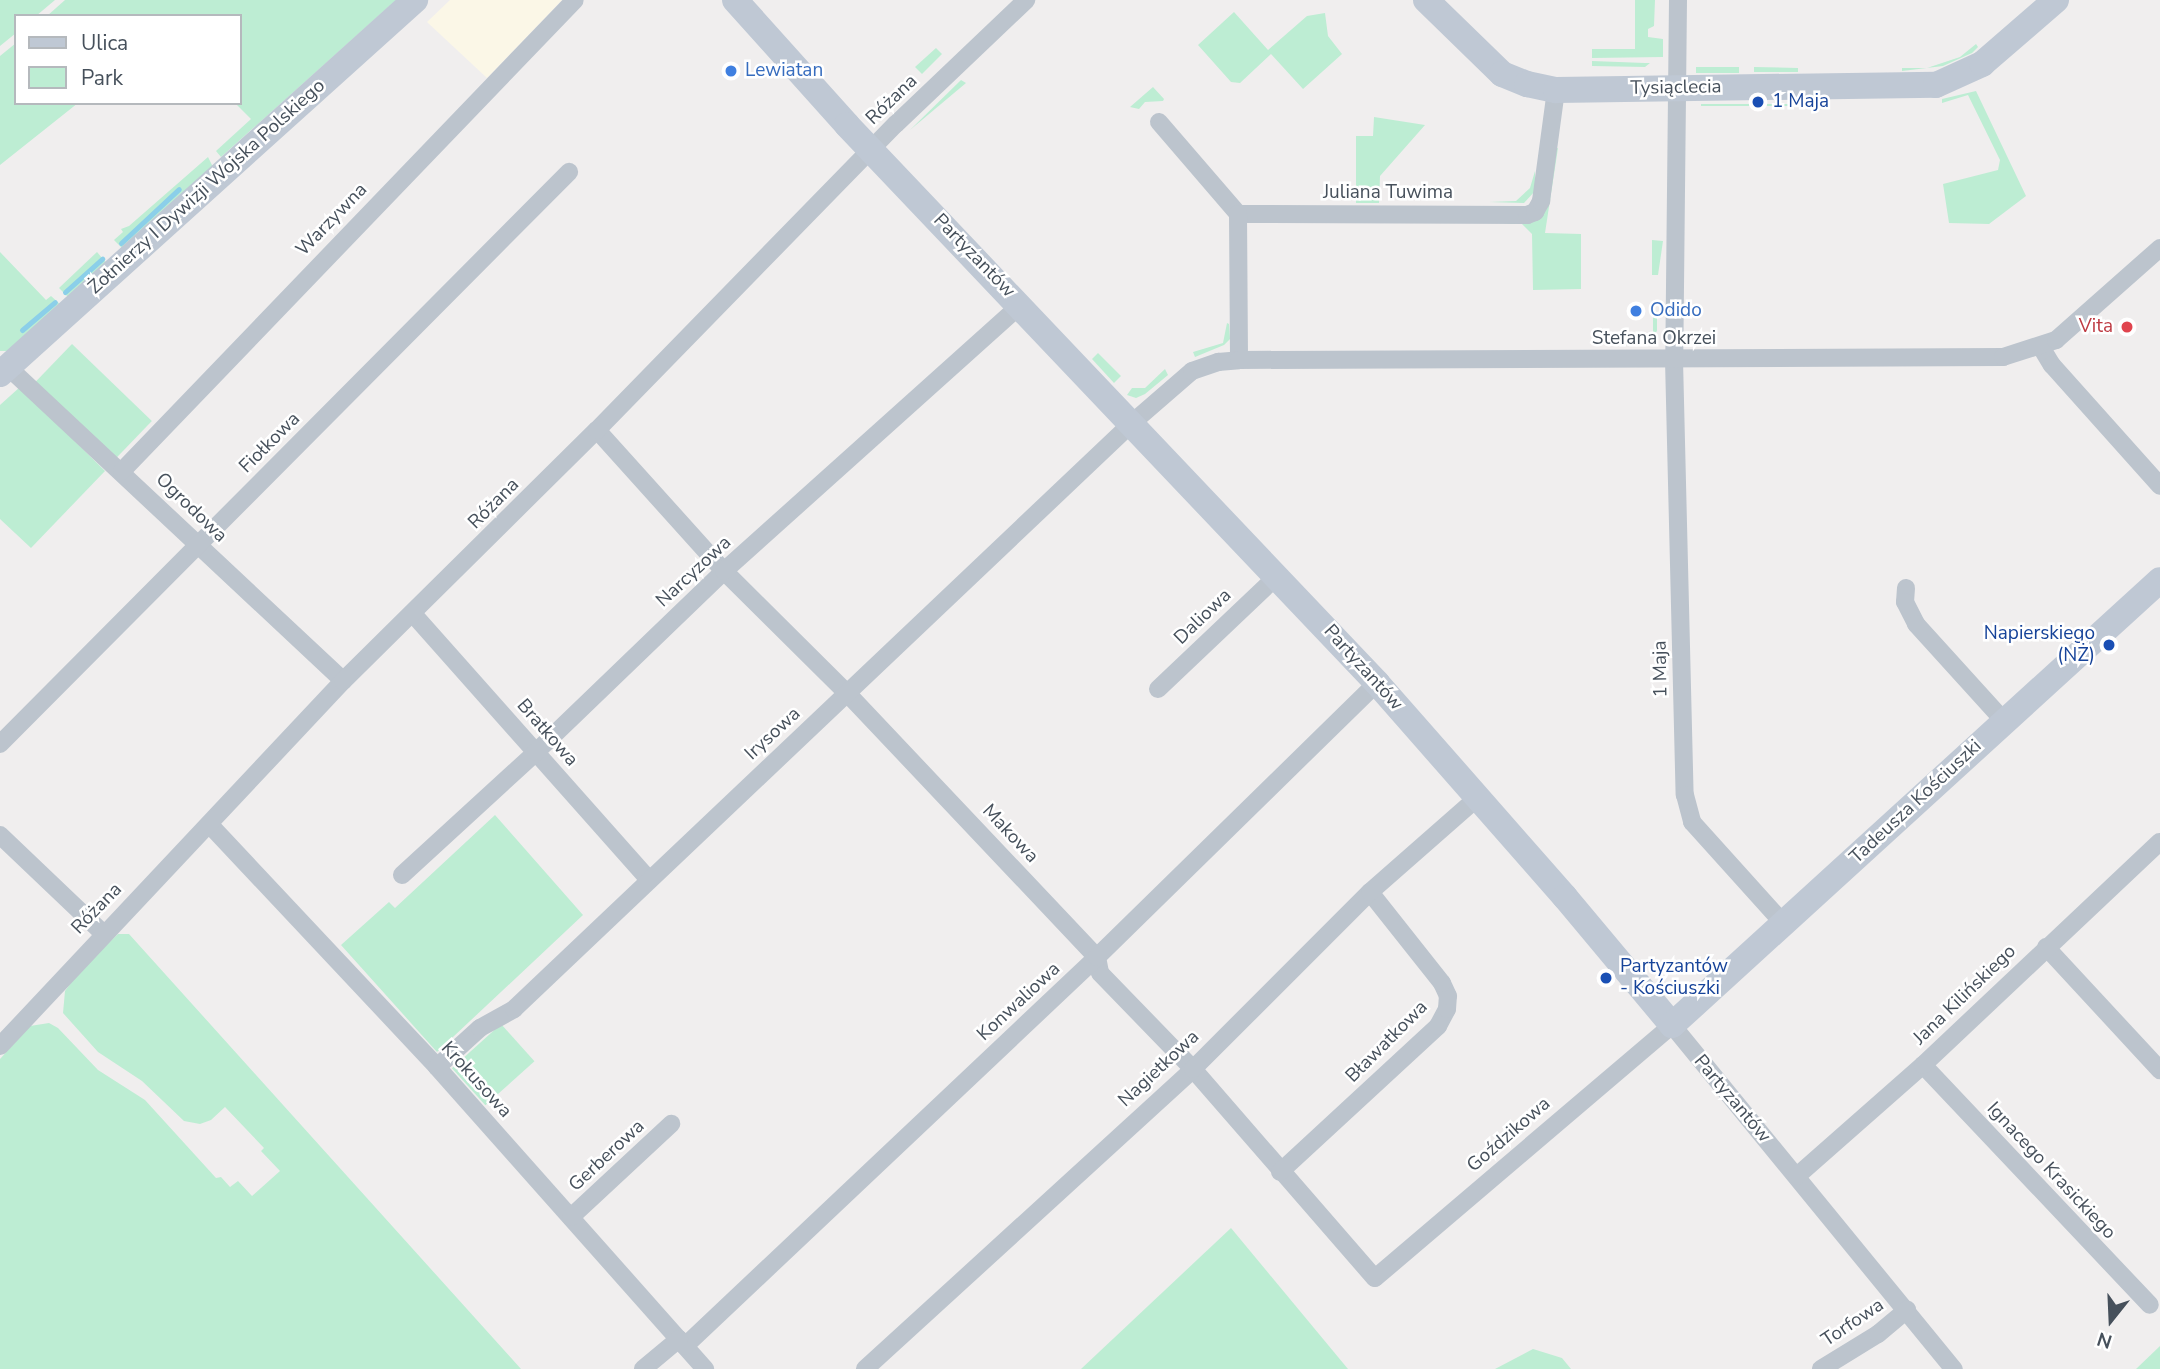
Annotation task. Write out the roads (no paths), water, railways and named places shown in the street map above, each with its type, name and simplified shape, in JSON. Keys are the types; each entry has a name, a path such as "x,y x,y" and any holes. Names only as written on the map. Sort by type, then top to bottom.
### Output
{"street":[{"name":"Żołnierzy I Dywizji Wojska Polskiego","path":"4,371 415,0"},
{"name":"Warzywna","path":"122,471 575,0"},
{"name":"Partyzantów","path":"735,0 872,149 1278,575 1377,683 1478,797 1672,1026 1954,1369"},
{"name":"Różana","path":"0,1045 343,681 414,615 872,149 1026,0"},
{"name":"Tysiąclecia","path":"1426,0 1502,74 1527,84 1556,90 1937,85 1982,64 2056,0"},
{"name":"1 Maja","path":"1678,0 1674,360 1685,795 1692,822 1784,924"},
{"name":"Juliana Tuwima","path":"1238,214 1527,215 1535,212 1541,201 1556,90"},
{"path":"1159,122 1238,214 1238,360"},
{"name":"Fiołkowa","path":"0,744 569,172"},
{"name":"Stefana Okrzei","path":"1132,423 1192,371 1218,362 1238,360 2003,357 2041,347 2068,330 2160,248"},
{"name":"Narcyzowa","path":"402,875 536,752 724,571 1020,305"},
{"path":"2041,347 2052,365 2160,486"},
{"name":"Ogrodowa","path":"4,371 122,471 343,681"},
{"name":"Irysowa","path":"437,1067 480,1028 514,1009 1132,423"},
{"name":"Makowa","path":"597,430 724,571 847,693 1097,957 1100,973 1193,1069 1375,1278"},
{"name":"Daliowa","path":"1158,689 1278,575"},
{"name":"Tadeusza Kościuszki","path":"1672,1026 2160,580"},
{"path":"1906,588 1905,602 1916,624 2004,721"},
{"name":"Bratkowa","path":"414,615 649,880"},
{"name":"Konwaliowa","path":"643,1369 682,1342 1097,957 1377,683"},
{"name":"Nagietkowa","path":"865,1369 1193,1069 1370,892 1478,797"},
{"name":"Krokusowa","path":"210,825 437,1067 705,1369"},
{"path":"0,835 103,933"},
{"name":"Jana Kilińskiego","path":"1797,1176 1923,1065 2160,842"},
{"name":"Bławatkowa","path":"1280,1172 1438,1026 1447,1009 1448,996 1442,983 1370,892"},
{"path":"2046,947 2160,1070"},
{"name":"Goździkowa","path":"1375,1278 1672,1026"},
{"name":"Ignacego Krasickiego","path":"1923,1065 2150,1305"},
{"name":"Gerberowa","path":"571,1217 671,1124"},
{"name":"Torfowa","path":"1821,1369 1878,1334 1907,1310"}],"waterway":[{"path":"121,243 179,189"},
{"path":"65,292 102,259"},
{"path":"22,330 55,302"}],"place":[{"name":"Lewiatan","path":"731,71"},
{"name":"1 Maja","path":"1758,102"},
{"name":"Odido","path":"1636,311"},
{"name":"Vita","path":"2127,327"},
{"name":"Napierskiego (NŻ)","path":"2109,645"},
{"name":"Partyzantów - Kościuszki","path":"1606,978"}]}
